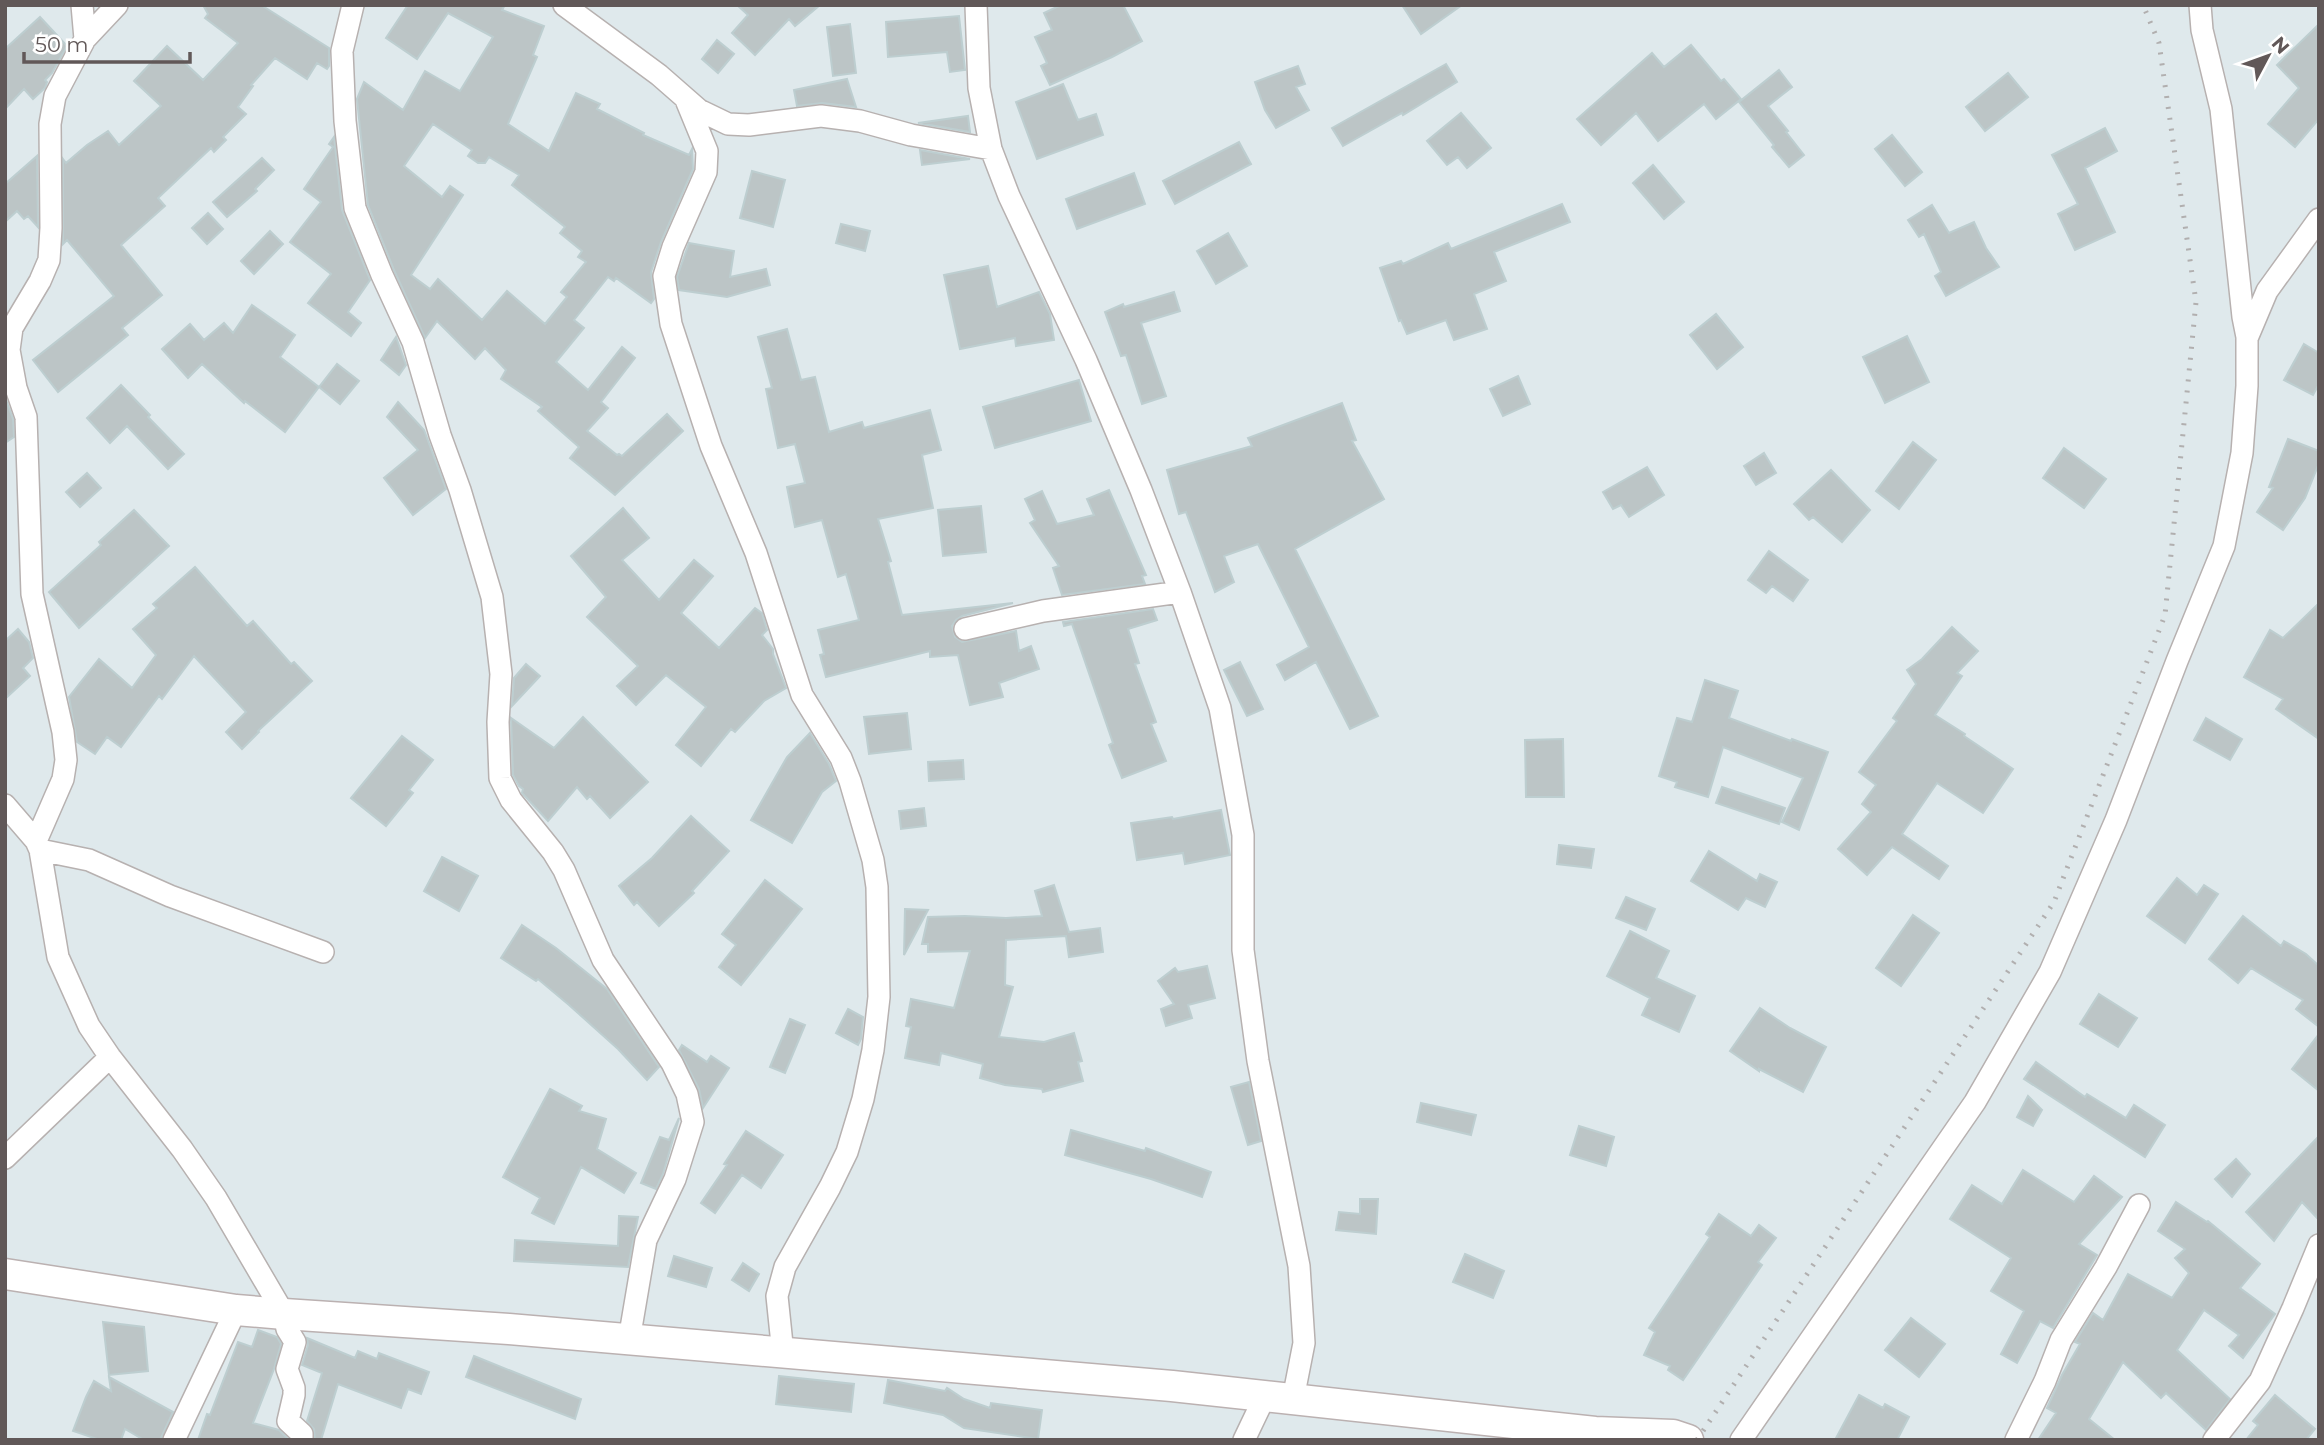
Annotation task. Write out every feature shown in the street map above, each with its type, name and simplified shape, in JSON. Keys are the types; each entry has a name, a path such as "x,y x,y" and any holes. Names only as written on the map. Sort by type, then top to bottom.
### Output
{"street":[{"path":"82,5 85,40"},
{"path":"38,845 63,779 66,760 63,733 32,594 28,438 13,376 8,333 40,281 49,260 50,124 55,96 85,40 117,5"},
{"path":"353,5 342,51 345,121 355,208 413,341 492,597 501,674 498,722 500,778 511,800 558,861 603,960 627,992 677,1073 687,1094 693,1122 674,1179 646,1240 629,1340"},
{"path":"564,5 660,75 686,100 713,118 728,124 748,125 821,116 860,121 911,135 991,149"},
{"path":"976,5 979,88 991,149 1009,196 1086,360 1141,490 1220,708 1243,835 1244,962 1265,1097 1299,1266 1304,1343 1279,1398 1244,1440"},
{"path":"1741,1440 1975,1102 2050,972 2116,820 2224,546 2242,453 2247,386 2247,337 2221,108 2202,30 2200,5"},
{"path":"686,100 707,151 706,172 673,247 664,276 671,324 711,446 756,553 802,695 841,758 850,781 873,860 877,887 878,997 873,1050 863,1099 846,1152 830,1187 785,1267 777,1296 783,1354"},
{"path":"2247,337 2267,291 2319,219"},
{"path":"5,393 24,413"},
{"path":"965,629 1043,611 1180,592"},
{"path":"5,805 38,845 58,957 89,1026 216,1198 284,1314 287,1329 295,1342 287,1370 294,1388 288,1421 302,1434 302,1440"},
{"path":"38,845 89,860 170,896 323,952"},
{"path":"5,1158 110,1057"},
{"path":"2016,1440 2062,1340 2139,1205"},
{"path":"2214,1440 2260,1381 2319,1245"},
{"path":"5,1274 236,1310 509,1329 1172,1386 1595,1432 1673,1435 1688,1440"},
{"path":"174,1440 236,1310"}],"building":[{"path":"203,5 261,5 329,48 329,66 327,69 317,63 307,79 275,58 251,85 253,86 238,107 246,114 223,137 226,140 214,152 211,148 158,198 165,206 121,245 162,295 122,328 128,335 58,392 33,360 114,296 67,240 63,244 63,159 66,163 108,131 119,145 161,106 134,81 167,46 203,80 238,43 205,18 208,14"},
{"path":"408,5 505,5 502,10 544,26 533,55 537,57 508,124 549,151 576,93 600,104 597,109 644,133 643,135 689,155 692,149 693,169 651,272 654,299 651,303 616,278 614,281 608,277 574,320 584,328 556,362 588,390 622,347 635,358 601,402 608,408 587,431 617,455 622,456 667,414 683,431 615,495 570,458 579,447 538,411 542,407 501,379 506,370 485,348 475,359 437,321 425,338 368,205 357,99 364,82 403,110 425,71 460,91 493,37 448,13 417,59 386,38","holes":["433,124 472,150 468,156 478,163 485,163 489,157 519,175 512,185 565,227 560,233 582,251 578,257 586,262 561,292 567,297 545,324 507,291 482,320 438,279 430,289 411,275 463,195 450,186 442,197 404,166"]},
{"path":"737,5 820,5 795,26 789,19 755,55 732,33 748,15"},
{"path":"1061,5 1123,5 1142,41 1050,85 1041,66 1047,63 1035,37 1052,30 1044,13"},
{"path":"1402,5 1462,5 1421,34"},
{"path":"959,16 965,70 950,72 947,52 888,57 886,22"},
{"path":"40,17 67,46 45,80 45,88 33,99 24,89 5,109 5,49"},
{"path":"850,24 856,73 833,76 827,27"},
{"path":"2319,24 2319,119 2295,147 2268,124 2299,88 2277,65"},
{"path":"717,40 734,54 718,73 702,59"},
{"path":"1691,45 1721,81 1724,79 1741,99 1716,119 1704,104 1658,141 1636,113 1601,145 1577,119 1652,53 1664,67"},
{"path":"1446,64 1457,82 1403,115 1402,113 1343,146 1332,128"},
{"path":"1298,66 1305,84 1296,87 1309,110 1276,128 1265,110 1255,82"},
{"path":"1779,70 1792,87 1768,106 1804,155 1789,167 1739,102"},
{"path":"2008,73 2028,97 1985,131 1966,107"},
{"path":"847,79 856,107 822,103 797,106 794,90"},
{"path":"1063,84 1078,120 1096,114 1103,135 1037,159 1016,102"},
{"path":"1461,113 1491,148 1467,168 1458,157 1447,165 1427,141"},
{"path":"968,116 970,132 918,123"},
{"path":"2105,128 2117,151 2085,168 2115,232 2075,250 2058,214 2078,204 2052,155"},
{"path":"1892,135 1922,172 1905,186 1875,149"},
{"path":"334,137 342,210 370,280 348,312 361,323 351,336 308,303 331,274 290,242 321,202 304,189 333,147 329,144"},
{"path":"1239,142 1251,164 1175,204 1163,181"},
{"path":"920,150 970,159 922,165"},
{"path":"37,156 38,227 28,216 24,219 17,211 5,222 5,184"},
{"path":"262,158 274,170 255,189 257,191 227,217 213,202"},
{"path":"1653,165 1684,202 1664,219 1633,183"},
{"path":"752,171 785,180 773,227 740,218"},
{"path":"1134,173 1145,204 1077,229 1066,199"},
{"path":"1562,204 1570,222 1494,252 1506,281 1474,294 1487,329 1454,340 1446,320 1407,334 1401,320 1399,321 1380,268 1401,261 1403,264 1448,243 1451,249"},
{"path":"1932,205 1949,233 1974,222 1986,248 1999,267 1946,296 1935,276 1941,272 1924,234 1919,237 1908,220"},
{"path":"208,213 223,229 207,244 192,228"},
{"path":"841,224 870,231 865,251 836,243"},
{"path":"270,231 283,244 254,274 241,261"},
{"path":"1228,233 1247,266 1216,284 1197,251"},
{"path":"689,243 734,251 730,277 766,269 770,285 727,297 679,290 677,277"},
{"path":"988,266 997,307 1039,292 1050,314 1054,340 1016,346 1015,338 960,349 944,275"},
{"path":"1174,292 1180,311 1141,323 1166,396 1142,404 1126,355 1121,356 1105,312 1123,304 1124,307"},
{"path":"252,305 295,335 280,357 319,387 285,432 245,401 244,403 202,364 188,378 162,349 190,324 204,340 224,323 233,333"},
{"path":"1716,314 1743,347 1717,369 1690,335"},
{"path":"787,329 801,380 815,377 829,432 862,422 864,428 930,410 941,450 922,455 933,508 878,519 891,561 888,562 902,615 1013,603 962,616 952,626 955,637 962,642 1016,631 1019,651 1031,646 1039,669 999,683 1003,697 970,705 958,655 930,657 930,651 826,677 820,655 824,654 818,630 859,620 846,574 838,577 822,520 795,527 787,487 805,483 795,444 778,448 766,389 772,388 758,337"},
{"path":"1907,336 1929,382 1885,403 1863,357"},
{"path":"396,337 406,365 399,375 381,360"},
{"path":"2304,344 2319,353 2319,384 2313,395 2284,380"},
{"path":"337,364 359,381 340,404 319,387"},
{"path":"1518,376 1530,404 1503,416 1490,389"},
{"path":"1079,380 1091,421 995,448 983,407"},
{"path":"121,385 184,454 168,469 127,426 110,443 87,418"},
{"path":"5,397 13,419 14,437 5,443"},
{"path":"398,402 424,430 446,489 413,515 384,478 418,450 387,417"},
{"path":"1342,403 1356,440 1352,441 1384,499 1295,549 1378,716 1350,729 1316,662 1285,680 1277,665 1309,647 1258,544 1224,556 1234,582 1215,592 1186,512 1179,514 1167,470 1252,446 1248,438"},
{"path":"2288,439 2319,451 2319,463 2305,498 2283,530 2257,512 2273,488 2269,487"},
{"path":"1913,442 1936,460 1899,509 1876,491"},
{"path":"2064,448 2106,479 2084,508 2043,478"},
{"path":"1764,453 1776,473 1756,485 1744,466"},
{"path":"1647,467 1664,495 1629,517 1621,505 1613,509 1603,492"},
{"path":"1831,470 1870,510 1842,542 1813,517 1809,520 1794,504"},
{"path":"87,473 101,488 80,507 66,492"},
{"path":"1109,490 1146,575 1142,576 1145,584 1062,595 1053,568 1059,566 1030,523 1035,520 1025,499 1042,491 1057,524 1094,515 1087,499"},
{"path":"981,506 986,552 943,556 938,510"},
{"path":"623,508 649,538 622,560 659,600 694,560 713,576 681,613 719,648 755,608 762,613 767,630 762,635 773,649 786,688 764,701 735,732 731,729 701,766 676,745 706,707 666,675 636,705 617,686 638,666 587,617 606,597 571,556"},
{"path":"134,510 169,546 79,628 49,592 101,545 99,542"},
{"path":"1769,551 1808,580 1793,601 1772,586 1766,593 1748,580"},
{"path":"195,567 247,626 253,621 291,664 294,662 312,681 242,749 226,732 246,712 194,656 162,699 159,696 121,747 107,737 95,754 77,742 69,697 99,659 132,688 156,655 133,629 157,608 153,604"},
{"path":"2319,603 2319,739 2276,709 2283,699 2244,677 2270,630 2283,638"},
{"path":"1153,609 1157,620 1128,629 1139,663 1135,664 1156,722 1151,724 1166,761 1122,778 1109,745 1113,743 1072,624 1064,626 1063,622"},
{"path":"1952,627 1978,651 1957,673 1962,676 1935,715 2013,769 1983,813 1937,783 1902,834 1948,866 1939,879 1892,847 1867,875 1838,849 1871,812 1862,804 1876,785 1859,772 1897,721 1893,718 1916,684 1907,670 1922,659"},
{"path":"18,629 29,642 33,658 23,668 30,676 5,699 5,641"},
{"path":"1240,662 1263,709 1247,716 1224,670"},
{"path":"526,664 540,676 512,706 514,678"},
{"path":"1705,680 1738,691 1729,718 1828,752 1799,830 1782,822 1803,778 1723,747 1708,797 1675,787 1677,782 1659,776 1677,718 1692,722"},
{"path":"907,713 911,749 869,754 864,717"},
{"path":"583,717 648,782 610,818 590,796 587,799 577,787 548,821 522,793 523,789 513,775 511,718 554,748"},
{"path":"2206,718 2242,739 2230,760 2194,740"},
{"path":"810,733 836,781 822,792 792,843 751,820 787,757"},
{"path":"402,736 433,760 409,790 413,793 386,826 351,798"},
{"path":"1563,739 1564,797 1526,797 1525,740"},
{"path":"963,760 964,779 929,781 928,762"},
{"path":"1722,787 1785,808 1779,824 1716,803"},
{"path":"924,808 926,826 901,829 899,811"},
{"path":"1221,810 1230,855 1185,864 1183,853 1137,860 1131,823"},
{"path":"691,816 729,851 692,891 694,893 659,926 637,902 634,905 619,886 652,858"},
{"path":"1559,845 1594,849 1591,868 1557,864"},
{"path":"1709,851 1757,881 1760,874 1777,882 1765,907 1746,898 1738,910 1691,881"},
{"path":"442,857 478,876 459,911 424,891"},
{"path":"2177,878 2197,895 2204,885 2218,894 2185,943 2147,916"},
{"path":"765,880 802,909 741,985 719,967 736,945 722,934"},
{"path":"1054,885 1069,932 1100,928 1103,952 1069,957 1066,936 1006,940 1005,985 1013,987 999,1037 1044,1042 1074,1033 1082,1061 1078,1062 1083,1081 1043,1092 1042,1089 1005,1085 980,1078 983,1064 941,1053 939,1065 905,1058 911,1027 906,1026 911,999 954,1008 970,951 928,952 928,944 922,944 928,917 1042,916 1035,891"},
{"path":"1626,897 1655,909 1646,930 1616,918"},
{"path":"905,909 928,910 904,955"},
{"path":"1913,915 1939,933 1901,986 1876,968"},
{"path":"2243,916 2281,946 2284,941 2306,954 2319,966 2319,1027 2296,1009 2303,1000 2251,968 2238,983 2209,959"},
{"path":"522,925 607,989 659,1067 647,1080 618,1049 538,979 536,981 501,958"},
{"path":"1630,931 1669,951 1656,978 1695,996 1679,1032 1642,1015 1650,998 1607,976"},
{"path":"1207,966 1215,998 1188,1005 1192,1018 1166,1026 1161,1009 1174,1004 1158,981 1175,968 1178,972"},
{"path":"2099,994 2137,1018 2118,1047 2080,1024"},
{"path":"1760,1008 1826,1047 1803,1092 1759,1071 1730,1051"},
{"path":"848,1009 863,1017 858,1045 836,1033"},
{"path":"790,1019 805,1025 785,1073 770,1067"},
{"path":"2319,1034 2319,1091 2292,1069"},
{"path":"682,1045 707,1062 711,1056 729,1068 703,1108 699,1089 679,1050"},
{"path":"2036,1062 2085,1097 2087,1094 2126,1118 2134,1105 2165,1125 2145,1157 2024,1079"},
{"path":"1249,1082 1261,1141 1248,1145 1231,1087"},
{"path":"550,1089 582,1106 579,1111 606,1119 597,1149 636,1173 624,1193 581,1167 554,1224 532,1213 540,1198 503,1177"},
{"path":"2028,1096 2042,1110 2033,1126 2017,1117"},
{"path":"1421,1103 1476,1115 1471,1135 1417,1122"},
{"path":"679,1118 656,1189 641,1183 660,1137 669,1140"},
{"path":"1579,1126 1614,1137 1606,1166 1570,1155"},
{"path":"1071,1130 1145,1151 1146,1148 1211,1172 1202,1197 1151,1179 1065,1155"},
{"path":"746,1131 783,1155 761,1188 742,1175 715,1213 701,1203"},
{"path":"2319,1136 2319,1220 2302,1202 2274,1241 2246,1212"},
{"path":"2236,1159 2250,1174 2232,1197 2215,1179"},
{"path":"2023,1170 2074,1202 2094,1176 2122,1197 2079,1244 2097,1255 2053,1328 2040,1321 2017,1363 2001,1354 2024,1311 1991,1291 2011,1258 1950,1219 1972,1185 2002,1204"},
{"path":"1360,1199 1378,1199 1376,1234 1336,1230 1339,1212 1360,1214"},
{"path":"2176,1202 2208,1221 2260,1264 2240,1288 2275,1314 2243,1358 2229,1346 2239,1335 2204,1310 2177,1350 2230,1399 2206,1430 2166,1393 2161,1398 2123,1362 2089,1419 2115,1440 2038,1440 2056,1413 2047,1408 2080,1344 2075,1342 2093,1313 2103,1320 2128,1274 2172,1298 2189,1273 2175,1258 2185,1249 2158,1231"},
{"path":"1719,1214 1751,1236 1759,1225 1776,1238 1758,1262 1762,1265 1683,1380 1668,1370 1670,1366 1644,1355 1655,1332 1649,1328 1710,1237 1706,1234"},
{"path":"619,1216 638,1217 628,1267 514,1261 515,1240 618,1246"},
{"path":"1465,1254 1504,1271 1493,1298 1453,1282"},
{"path":"674,1256 712,1268 706,1287 668,1276"},
{"path":"743,1263 759,1274 749,1291 732,1280"},
{"path":"1911,1318 1945,1344 1919,1377 1885,1350"},
{"path":"103,1322 144,1327 148,1371 109,1375"},
{"path":"258,1330 277,1337 281,1344 253,1423 279,1430 289,1440 198,1440 238,1342 252,1347"},
{"path":"307,1338 355,1358 358,1351 377,1359 379,1353 429,1372 421,1394 408,1389 401,1408 338,1384 321,1440 315,1440 314,1429 307,1421 322,1373 302,1365 308,1345"},
{"path":"474,1356 581,1399 575,1419 466,1377"},
{"path":"779,1376 854,1384 851,1412 776,1404"},
{"path":"109,1377 173,1412 160,1440 144,1440 125,1429 121,1440 100,1440 73,1431 94,1381 111,1391"},
{"path":"888,1380 945,1391 947,1388 964,1399 990,1408 991,1403 1042,1410 1038,1439 964,1428 943,1415 884,1403"},
{"path":"1859,1395 1883,1408 1885,1404 1909,1417 1897,1440 1835,1440"},
{"path":"2275,1395 2315,1429 2306,1440 2246,1440 2258,1425 2253,1421"}],"railway":[{"path":"1697,1440 2054,902 2165,615 2196,302 2159,43 2143,5"}]}
